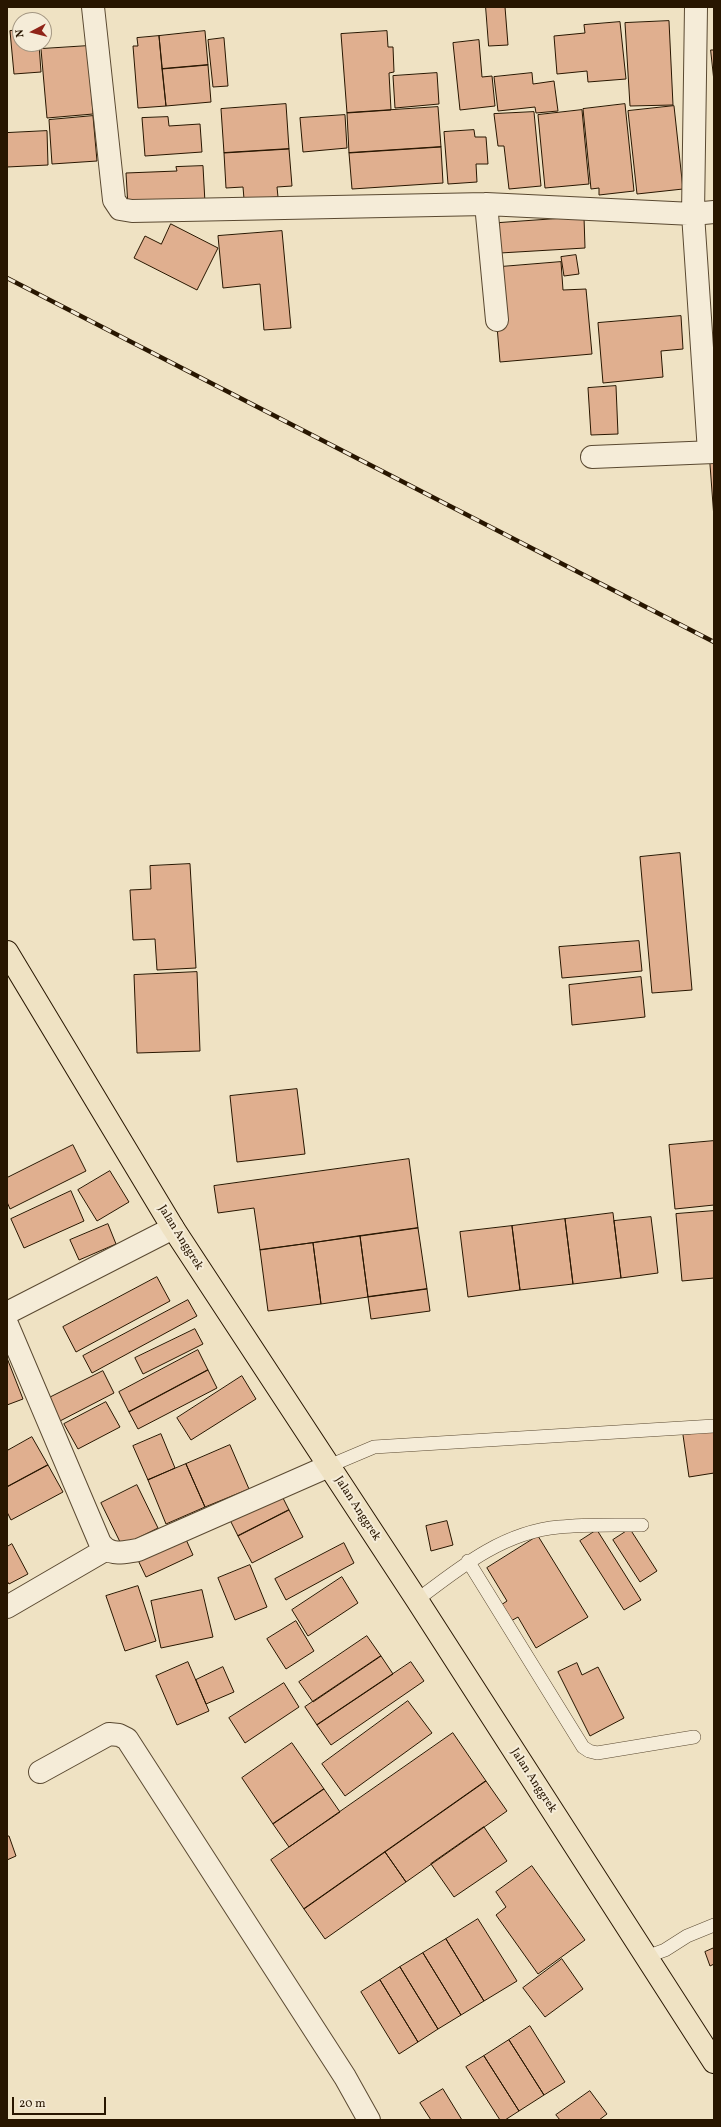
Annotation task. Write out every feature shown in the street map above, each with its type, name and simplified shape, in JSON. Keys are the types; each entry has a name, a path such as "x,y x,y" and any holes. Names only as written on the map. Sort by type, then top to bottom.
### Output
{"highway":[{"name":"Jalan Anggrek","path":"7,952 173,1228 417,1600 656,1953 714,2062"}],"street":[{"path":"93,7 114,200 120,209 132,211 486,204 693,214 714,212"},
{"path":"592,457 712,452 693,214 696,7"},
{"path":"486,204 498,320"},
{"path":"7,1313 173,1228"},
{"path":"7,1324 100,1543 106,1550 115,1553 138,1550 329,1466"},
{"path":"7,1607 106,1550"},
{"path":"40,1772 109,1734 119,1735 127,1739 345,2077 369,2120"}],"lane":[{"path":"329,1466 374,1447 714,1426"},
{"path":"417,1600 468,1561 514,1537 558,1527 642,1525"},
{"path":"468,1561 583,1746 589,1751 598,1752 694,1736"},
{"path":"656,1953 687,1936 714,1926"}],"building":[{"path":"486,7 505,7 508,45 489,46"},
{"path":"669,21 673,105 630,106 625,23"},
{"path":"620,22 626,79 588,82 587,71 557,74 554,36 585,33 584,25"},
{"path":"10,31 12,31 12,52 40,52 41,72 14,74"},
{"path":"205,31 208,65 162,69 159,36"},
{"path":"387,31 388,47 393,47 394,72 389,73 391,110 347,113 341,34"},
{"path":"159,36 166,106 138,108 133,46 138,46 137,38"},
{"path":"224,38 228,86 213,87 208,40"},
{"path":"479,40 482,77 492,76 495,106 460,110 453,43"},
{"path":"88,46 93,114 47,118 41,52 52,52 52,48"},
{"path":"711,50 714,50 714,81"},
{"path":"208,65 211,102 166,106 162,69"},
{"path":"437,73 439,104 395,108 393,76"},
{"path":"532,73 533,84 554,81 558,111 536,113 535,107 498,111 494,77"},
{"path":"286,104 289,149 224,153 221,109"},
{"path":"625,104 634,191 599,195 599,188 591,189 583,109"},
{"path":"674,106 683,189 637,194 628,111"},
{"path":"438,107 441,147 349,153 347,113"},
{"path":"582,110 589,184 545,188 538,115"},
{"path":"534,112 541,186 509,189 504,146 498,146 494,114"},
{"path":"345,115 347,148 303,152 300,118"},
{"path":"93,116 97,161 52,164 49,120"},
{"path":"168,117 169,126 200,124 202,152 145,156 142,118"},
{"path":"474,130 475,137 486,137 488,164 476,164 477,182 448,184 444,132"},
{"path":"47,131 48,165 7,167 7,133"},
{"path":"441,147 443,183 352,189 349,153"},
{"path":"289,149 292,186 277,187 278,197 244,199 243,187 226,188 224,153"},
{"path":"203,166 205,203 128,207 126,173 177,171 176,167"},
{"path":"584,217 585,248 500,253 499,223"},
{"path":"171,224 218,248 197,290 134,258 145,236 161,244"},
{"path":"282,231 291,328 264,330 260,284 223,288 218,236"},
{"path":"576,255 579,274 564,276 561,257"},
{"path":"561,262 563,290 586,289 592,354 500,362 497,326 500,267"},
{"path":"681,316 683,349 661,351 663,377 603,383 598,323"},
{"path":"616,386 618,434 591,435 588,388"},
{"path":"710,459 714,459 714,518"},
{"path":"680,853 692,990 652,993 640,857"},
{"path":"190,864 196,968 157,970 155,939 133,940 130,890 151,889 150,866"},
{"path":"639,941 642,971 562,978 559,947"},
{"path":"197,972 200,1051 137,1053 134,975"},
{"path":"641,977 645,1017 572,1025 569,985"},
{"path":"297,1089 305,1154 237,1162 230,1096"},
{"path":"714,1141 714,1205 675,1209 669,1145"},
{"path":"73,1145 86,1171 10,1209 7,1202 7,1178"},
{"path":"409,1159 418,1228 260,1250 254,1208 218,1213 214,1186"},
{"path":"110,1171 129,1202 97,1221 78,1190"},
{"path":"71,1191 84,1221 24,1248 11,1219"},
{"path":"714,1211 714,1278 682,1281 676,1214"},
{"path":"613,1213 621,1278 573,1284 565,1219"},
{"path":"651,1217 658,1273 621,1278 614,1221"},
{"path":"565,1219 573,1284 520,1290 512,1226"},
{"path":"108,1224 116,1244 79,1260 70,1240"},
{"path":"512,1226 520,1290 468,1297 460,1232"},
{"path":"418,1228 427,1289 368,1297 360,1236"},
{"path":"360,1236 368,1297 321,1304 313,1243"},
{"path":"313,1243 321,1304 268,1311 260,1250"},
{"path":"157,1277 170,1301 76,1352 63,1327"},
{"path":"427,1289 430,1311 371,1319 368,1297"},
{"path":"188,1300 197,1316 92,1373 83,1356"},
{"path":"195,1329 203,1344 143,1374 135,1358"},
{"path":"198,1350 208,1370 129,1412 119,1392"},
{"path":"7,1358 23,1399 7,1405"},
{"path":"208,1370 217,1388 138,1429 129,1412"},
{"path":"103,1371 114,1393 60,1421 49,1398"},
{"path":"242,1376 256,1399 191,1440 177,1418"},
{"path":"106,1402 120,1427 78,1449 64,1424"},
{"path":"714,1431 714,1473 689,1477 683,1435"},
{"path":"161,1434 175,1468 148,1480 133,1446"},
{"path":"32,1437 48,1465 7,1487 7,1451"},
{"path":"230,1445 249,1489 205,1507 186,1464"},
{"path":"186,1464 205,1507 166,1524 148,1480"},
{"path":"48,1465 63,1492 11,1520 7,1512 7,1487"},
{"path":"137,1485 158,1528 122,1546 101,1503"},
{"path":"280,1492 289,1510 238,1536 229,1518"},
{"path":"289,1510 303,1537 252,1563 238,1536"},
{"path":"447,1521 453,1545 431,1551 426,1526"},
{"path":"630,1529 657,1571 640,1582 613,1540"},
{"path":"597,1530 641,1600 624,1610 580,1541"},
{"path":"184,1535 193,1555 146,1577 137,1558"},
{"path":"538,1536 588,1617 536,1648 518,1617 511,1621 501,1605 507,1601 487,1568"},
{"path":"344,1543 354,1563 286,1600 275,1579"},
{"path":"12,1544 28,1574 9,1584 7,1581 7,1547"},
{"path":"250,1565 267,1607 235,1620 218,1578"},
{"path":"342,1577 358,1603 308,1636 292,1610"},
{"path":"138,1586 156,1641 125,1651 106,1596"},
{"path":"202,1590 213,1637 161,1648 151,1601"},
{"path":"296,1621 314,1651 286,1669 267,1639"},
{"path":"367,1636 381,1656 313,1702 299,1682"},
{"path":"381,1656 393,1674 317,1725 305,1707"},
{"path":"188,1662 209,1711 177,1725 156,1676"},
{"path":"411,1662 424,1681 331,1745 317,1725"},
{"path":"577,1663 582,1675 598,1667 624,1718 590,1736 558,1672"},
{"path":"223,1667 234,1692 206,1704 196,1680"},
{"path":"284,1683 299,1707 245,1743 229,1718"},
{"path":"408,1701 432,1733 345,1796 322,1764"},
{"path":"453,1733 486,1781 304,1909 271,1860"},
{"path":"292,1743 324,1789 273,1824 242,1778"},
{"path":"486,1781 507,1811 406,1882 385,1852"},
{"path":"324,1789 340,1812 289,1847 273,1824"},
{"path":"484,1827 507,1861 454,1897 431,1864"},
{"path":"7,1836 9,1836 16,1856 7,1860"},
{"path":"385,1852 406,1882 325,1939 304,1909"},
{"path":"532,1866 585,1940 538,1974 496,1915 506,1907 496,1892"},
{"path":"478,1919 517,1981 484,2001 446,1939"},
{"path":"446,1939 484,2001 461,2015 423,1953"},
{"path":"714,1948 714,1964 710,1966 705,1952"},
{"path":"423,1953 461,2015 438,2029 400,1967"},
{"path":"562,1959 583,1989 545,2017 523,1988"},
{"path":"400,1967 438,2029 418,2042 380,1980"},
{"path":"380,1980 418,2042 399,2054 361,1992"},
{"path":"530,2026 565,2082 544,2095 509,2040"},
{"path":"509,2040 544,2095 519,2111 484,2056"},
{"path":"484,2056 519,2111 505,2120 500,2120 466,2067"},
{"path":"443,2089 462,2120 431,2120 420,2103"},
{"path":"590,2091 607,2114 599,2120 560,2120 556,2115"}],"railway":[{"path":"7,278 714,642"}]}
